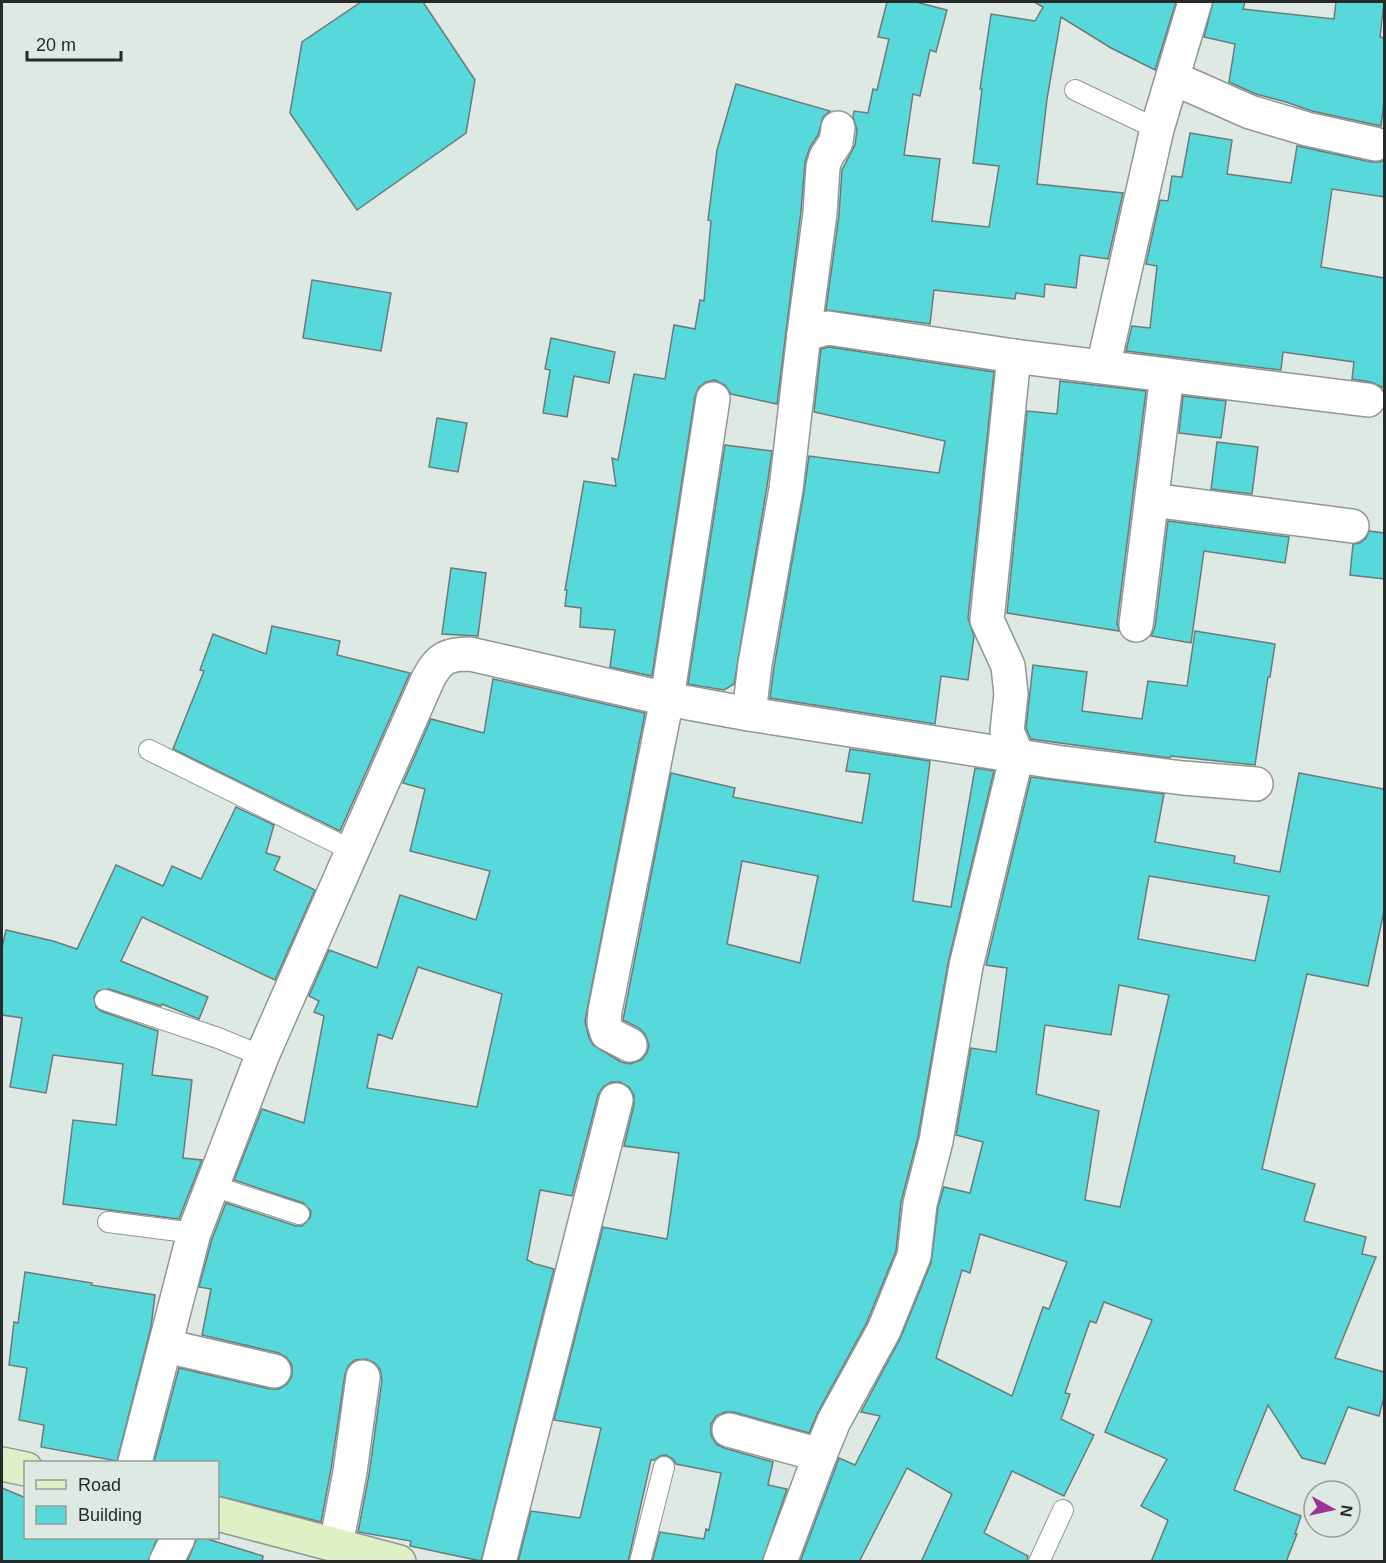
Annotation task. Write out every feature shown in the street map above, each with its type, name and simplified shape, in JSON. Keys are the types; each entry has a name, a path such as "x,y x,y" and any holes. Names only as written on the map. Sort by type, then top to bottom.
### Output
{"main road":[{"path":"2,1464 24,1469"},
{"path":"219,1514 399,1562"}],"street":[{"path":"1103,367 1157,129 1195,2"},
{"path":"1173,78 1250,112 1307,129 1375,144"},
{"path":"749,714 755,664 786,489 820,213 823,167 826,157 836,142 838,128"},
{"path":"804,334 828,328 1014,356 1368,400"},
{"path":"780,1562 834,1421 884,1330 914,1256 920,1204 936,1141 966,966 1017,755 1007,731 1011,694 1008,666 987,620 1014,356"},
{"path":"1136,625 1167,375"},
{"path":"630,1045 607,1034 604,1023 605,1011 667,699 713,399"},
{"path":"1152,500 1352,526"},
{"path":"135,1461 194,1233 262,1056 428,679 441,660 454,654 470,654 667,699 749,714 1133,772 1256,784"},
{"path":"499,1562 616,1100"},
{"path":"165,1347 274,1371"},
{"path":"336,1545 363,1377"},
{"path":"729,1430 820,1455"},
{"path":"166,1562 178,1539"}],"lane":[{"path":"1075,90 1157,129"},
{"path":"149,750 353,850"},
{"path":"105,1000 218,1038 262,1056"},
{"path":"213,1186 299,1214"},
{"path":"108,1222 194,1233"},
{"path":"640,1562 664,1467"},
{"path":"1039,1562 1063,1510"}],"building":[{"path":"361,2 423,2 475,80 466,133 357,210 290,113 302,42"},
{"path":"887,2 916,2 947,10 936,52 930,50 920,96 913,94 904,155 940,159 932,221 989,227 999,166 973,163 982,89 980,89 991,14 1035,21 1043,7 1034,2 1176,2 1155,70 1111,48 1061,17 1047,99 1037,184 1123,193 1108,259 1080,255 1076,288 1045,284 1044,297 1016,293 1015,299 934,290 930,324 826,310 839,215 842,170 855,145 857,130 853,117 854,111 868,113 873,89 877,90 889,39 878,37"},
{"path":"1213,2 1245,2 1243,9 1334,19 1336,2 1384,2 1380,37 1384,38 1384,102 1381,126 1312,111 1256,94 1229,82 1235,44 1204,37"},
{"path":"736,84 830,111 823,117 818,135 810,147 805,162 777,404 731,394 725,385 715,380 699,387 695,396 652,676 610,667 615,630 580,627 581,608 565,606 567,590 565,590 584,481 616,486 612,458 618,460 634,374 665,379 674,325 695,329 700,300 704,301 711,221 708,220 717,150"},
{"path":"1190,133 1232,140 1227,174 1291,183 1297,146 1371,162 1384,160 1384,197 1332,189 1321,267 1384,278 1384,388 1371,382 1352,379 1354,362 1283,352 1281,370 1126,351 1132,326 1150,328 1157,266 1146,264 1160,200 1168,201 1172,176 1182,177"},
{"path":"312,280 391,293 381,351 303,338"},
{"path":"551,338 615,352 609,383 574,376 567,417 543,413 550,370 545,369"},
{"path":"829,347 994,372 968,618 974,636 968,680 941,676 935,724 770,698 809,456 939,473 945,441 814,412 821,349"},
{"path":"1060,381 1146,391 1117,623 1119,631 1007,613 1027,411 1057,414"},
{"path":"1183,396 1226,401 1221,438 1179,433"},
{"path":"437,418 467,423 458,472 429,467"},
{"path":"1217,442 1258,447 1252,494 1211,489"},
{"path":"725,445 772,451 734,684 724,690 688,684"},
{"path":"1168,521 1289,537 1285,563 1204,551 1191,643 1151,636 1155,627"},
{"path":"1369,531 1384,533 1384,579 1350,575 1353,544 1360,543"},
{"path":"451,568 486,573 478,636 442,634"},
{"path":"272,626 340,641 337,655 410,673 340,831 173,749 204,671 200,670 213,634 266,654"},
{"path":"1195,631 1275,644 1255,765 1171,756 1170,758 1031,739 1026,728 1033,665 1087,672 1082,711 1142,719 1148,681 1187,686"},
{"path":"493,679 645,713 585,1021 593,1045 621,1062 630,1064 641,1060 647,1053 649,1045 645,1034 639,1028 623,1020 671,773 735,788 733,797 862,823 870,774 846,771 850,749 930,761 913,901 951,907 975,768 994,771 948,963 918,1137 901,1202 896,1251 867,1322 809,1433 733,1412 725,1412 716,1416 711,1424 711,1435 716,1444 773,1462 768,1485 787,1489 762,1562 652,1562 660,1532 704,1539 706,1529 709,1530 721,1473 676,1464 666,1455 651,1460 628,1562 518,1562 531,1511 580,1518 601,1428 554,1420 603,1227 667,1239 679,1153 624,1146 634,1105 634,1095 629,1087 620,1082 611,1082 603,1087 598,1095 572,1196 540,1190 527,1260 554,1269 481,1561 410,1546 411,1541 358,1532 369,1475 382,1380 380,1369 375,1363 366,1359 355,1360 349,1365 345,1374 321,1522 219,1496 219,1461 154,1461 179,1368 270,1389 279,1389 287,1384 292,1376 292,1365 279,1353 202,1335 211,1289 199,1287 212,1239 226,1203 296,1226 302,1226 310,1218 311,1211 303,1203 234,1180 262,1109 304,1123 324,1016 314,1012 319,1001 309,996 329,950 377,968 400,895 476,920 490,871 410,851 425,789 403,783 431,719 484,733","holes":["742,861 818,876 800,963 727,944","418,967 502,994 477,1107 367,1088 378,1034 392,1039"]},
{"path":"1299,773 1384,789 1384,911 1368,986 1307,974 1262,1169 1315,1184 1304,1221 1366,1237 1362,1254 1376,1257 1335,1358 1384,1372 1384,1397 1379,1416 1348,1407 1325,1464 1302,1458 1268,1405 1234,1490 1301,1516 1286,1562 1151,1562 1168,1520 1141,1506 1167,1459 1105,1432 1152,1320 1104,1302 1096,1323 1090,1321 1065,1393 1070,1394 1061,1419 1094,1435 1064,1496 1012,1471 984,1533 1028,1556 1027,1562 921,1562 952,1494 907,1468 859,1562 800,1562 839,1458 855,1465 880,1416 861,1412 900,1339 931,1263 938,1207 944,1187 970,1193 983,1142 956,1135 971,1048 996,1052 1007,968 986,965 1031,777 1164,794 1155,842 1235,856 1234,863 1280,872","holes":["1149,876 1269,896 1255,961 1138,939","1119,985 1169,995 1120,1207 1085,1200 1099,1111 1036,1094 1045,1025 1111,1035","980,1234 1067,1262 1049,1309 1043,1307 1012,1396 936,1358 962,1270 970,1273"]},
{"path":"236,807 274,825 266,853 280,857 274,870 315,890 275,980 142,917 121,961 208,997 199,1019 162,1004 161,1006 109,989 98,991 94,997 96,1007 101,1011 158,1031 152,1075 192,1080 183,1158 202,1160 179,1219 63,1204 73,1120 116,1125 123,1064 53,1055 46,1093 10,1087 22,1018 2,1015 2,948 6,930 77,949 116,865 163,886 172,866 201,879"},
{"path":"25,1272 155,1295 151,1327 117,1461 41,1447 44,1425 19,1420 27,1368 9,1365 14,1322 18,1323"},
{"path":"2,1488 24,1497 24,1539 157,1539 148,1562 2,1562"},
{"path":"197,1539 207,1539 263,1556 262,1562 187,1562"}]}
